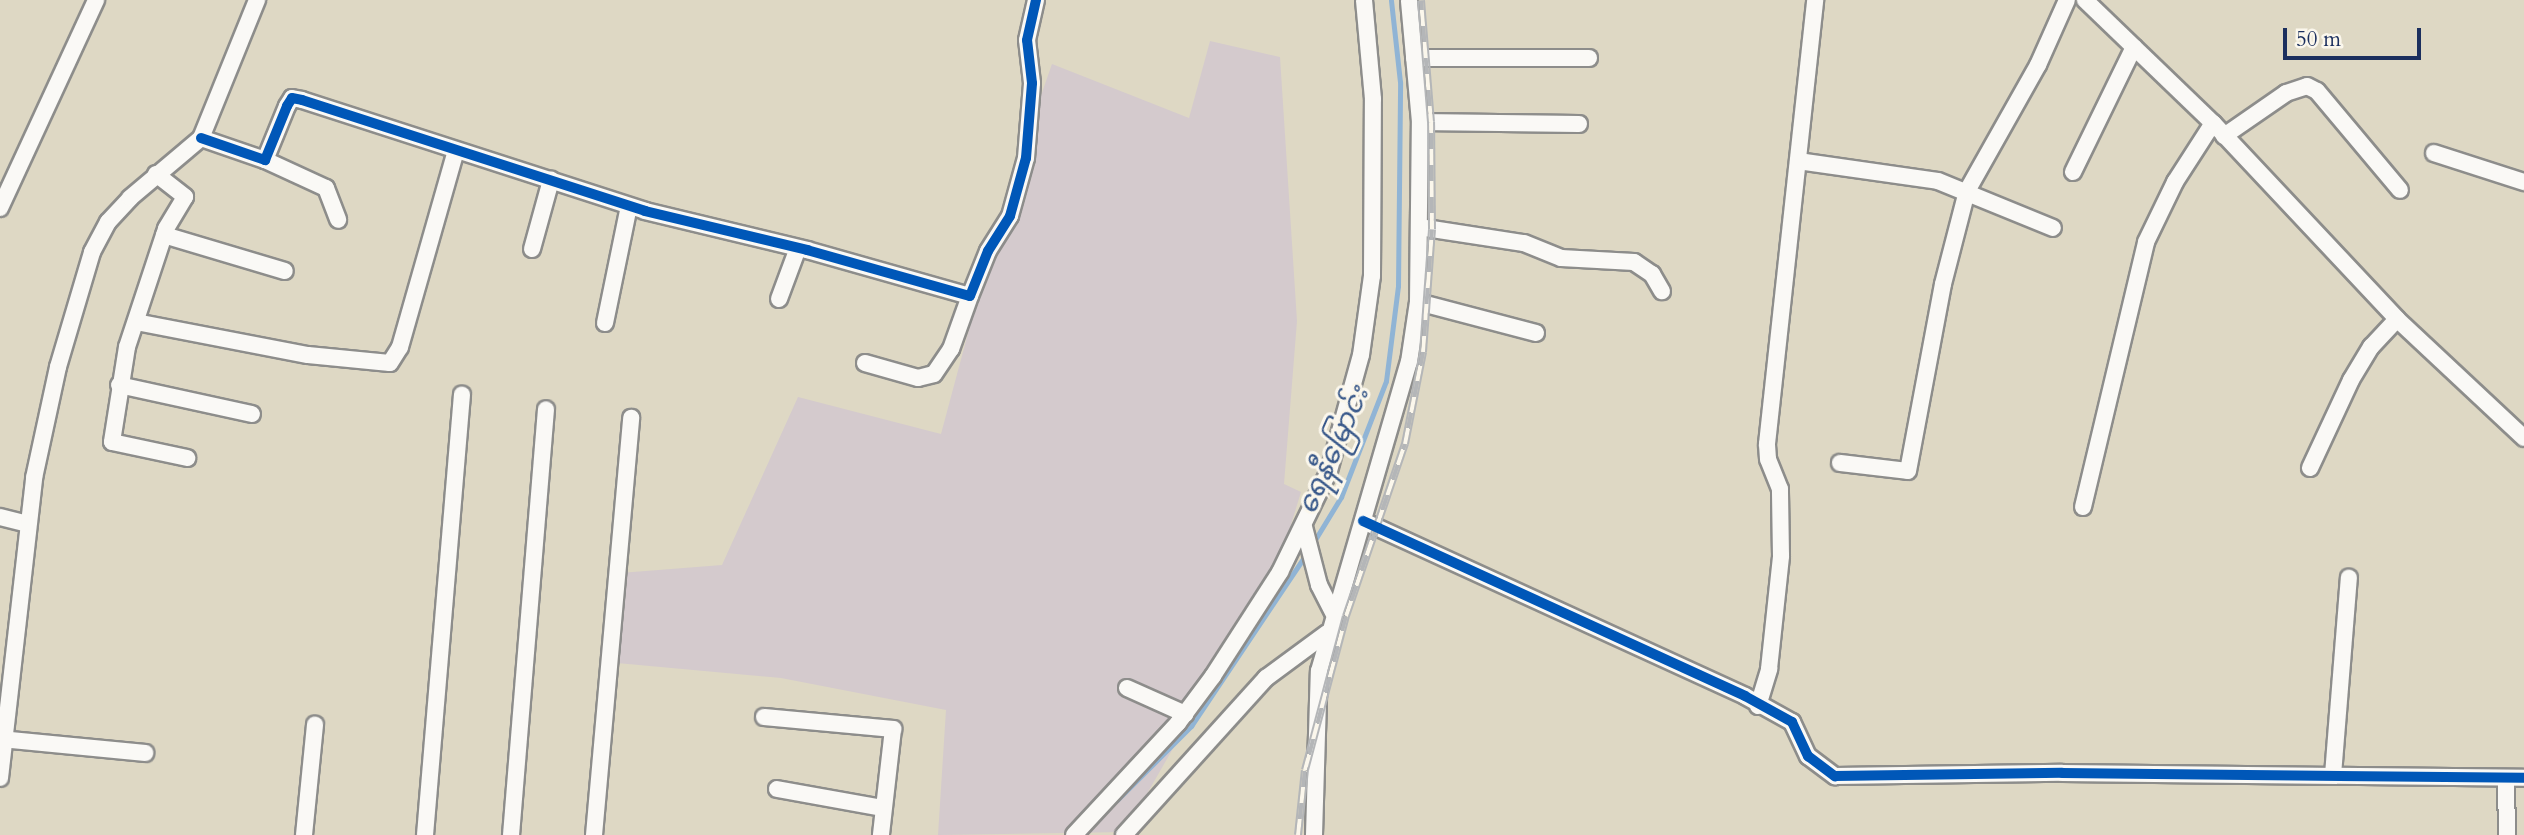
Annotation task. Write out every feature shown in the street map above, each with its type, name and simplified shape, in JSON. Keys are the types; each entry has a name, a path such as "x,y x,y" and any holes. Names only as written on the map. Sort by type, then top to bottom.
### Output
{"street":[{"path":"2,200 96,0"},
{"path":"0,778 2,739 34,478 58,367 92,252 108,222 156,174 201,138 257,0"},
{"path":"865,363 928,378 943,367 988,251 1010,216 1021,178 1032,105 1027,40 1036,0"},
{"path":"1074,835 1185,714 1245,631 1306,529 1342,431 1368,315 1375,192 1364,0"},
{"path":"1314,835 1316,702 1327,633 1409,362 1418,302 1420,122 1409,0"},
{"path":"1758,706 1769,668 1781,556 1780,489 1769,464 1767,444 1815,0"},
{"path":"1840,463 1908,471 1943,284 1967,191 2038,65 2067,0"},
{"path":"2085,0 2213,124 2398,319 2524,438"},
{"path":"2073,172 2134,47"},
{"path":"1414,58 1589,58"},
{"path":"2224,136 2286,93 2307,86 2317,91 2400,190"},
{"path":"265,160 292,98 629,206 798,248 971,296"},
{"path":"1420,122 1579,124"},
{"path":"2083,507 2146,242 2175,182 2213,124"},
{"path":"201,138 265,160 326,188 338,220"},
{"path":"135,322 308,355 390,363 400,347 456,151"},
{"path":"2434,153 2524,182"},
{"path":"1798,162 1906,173 1967,191 2053,228"},
{"path":"156,174 186,195 164,234 135,322 119,385 112,444 187,458"},
{"path":"532,248 551,180"},
{"path":"605,323 629,206"},
{"path":"1419,228 1524,243 1561,258 1634,262 1652,274 1662,291"},
{"path":"164,234 285,271"},
{"path":"779,299 798,248"},
{"path":"1418,302 1535,333"},
{"path":"2310,468 2351,380 2371,347 2398,319"},
{"path":"119,385 252,414"},
{"path":"425,835 462,395"},
{"path":"511,835 546,409"},
{"path":"594,835 631,418"},
{"path":"0,517 28,521"},
{"path":"1363,521 1609,632 1792,722 1817,766 1835,776 1854,779 2062,772 2524,778"},
{"path":"1306,529 1332,611"},
{"path":"2333,775 2349,578"},
{"path":"1125,835 1266,678 1327,633"},
{"path":"1127,688 1185,714"},
{"path":"764,717 893,729 881,835"},
{"path":"303,835 315,725"},
{"path":"2,739 145,753"},
{"path":"2506,779 2507,835"},
{"path":"777,789 883,808"}],"shaded area":[{"path":"1210,41 1280,57 1297,321 1284,484 1301,492 1266,606 1194,712 1125,832 938,835 946,710 781,678 617,663 609,619 620,573 722,565 798,397 941,434 1001,210 1052,64 1189,118"}],"waterway":[{"name":"ရေနီမြောင်း","path":"1313,543 1341,497 1386,381 1398,286 1400,82 1391,0"},
{"name":"ရေနီမြောင်း","path":"1117,800 1191,726 1306,554"}],"railway":[{"path":"1298,835 1305,770 1346,616 1405,444 1423,352 1432,229 1431,122 1421,0"}],"cycle path":[{"path":"201,138 265,160 287,106 292,98 302,100 645,211 807,250 970,296 988,251 1010,216 1026,158 1032,83 1027,40 1036,0"},
{"path":"1363,521 1745,696 1792,722 1808,756 1835,776 2062,773 2524,778"}]}
